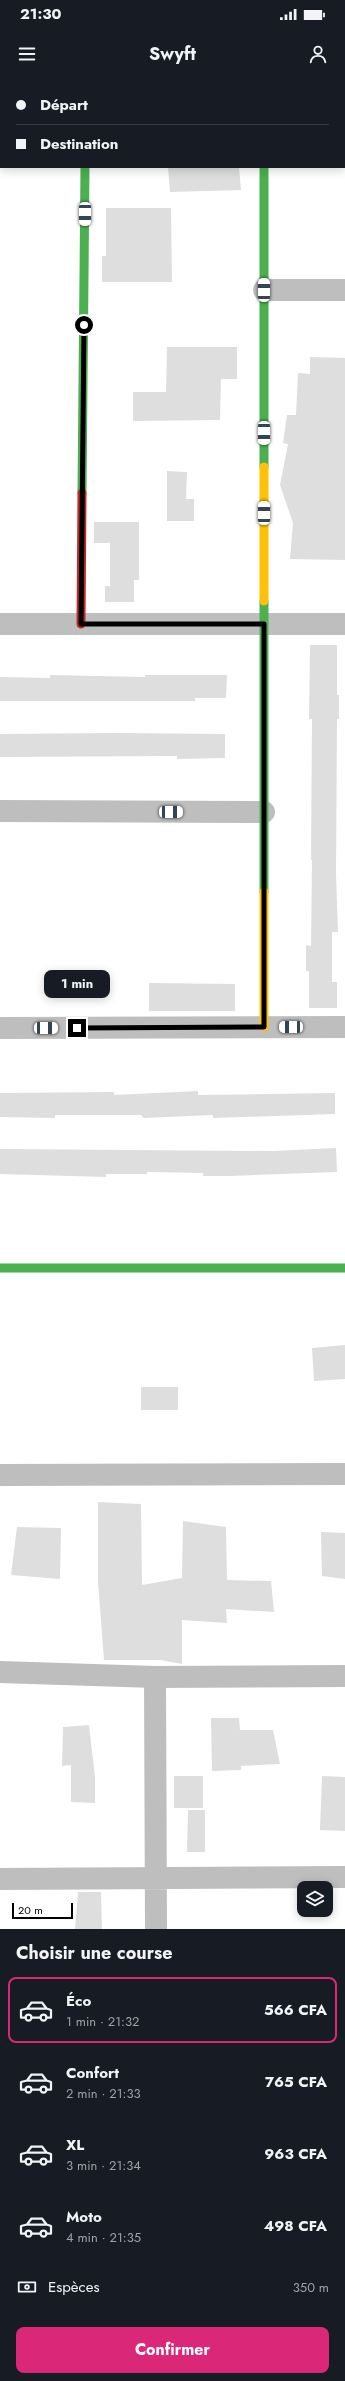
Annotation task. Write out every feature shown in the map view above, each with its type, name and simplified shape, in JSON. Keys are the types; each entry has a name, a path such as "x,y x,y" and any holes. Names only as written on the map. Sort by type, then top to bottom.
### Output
{"street":[{"path":"81,624 85,168"},
{"path":"264,168 264,1027"},
{"path":"264,290 345,290"},
{"path":"0,624 345,624"},
{"path":"0,811 264,812"},
{"path":"0,1028 345,1027"},
{"path":"0,1268 345,1268"},
{"path":"0,1475 345,1474"},
{"path":"0,1672 155,1677 345,1676"},
{"path":"155,1677 156,1929"},
{"path":"0,1879 345,1877"}],"building":[{"path":"168,168 239,168 241,190 170,192"},
{"path":"106,208 171,208 172,282 102,282 102,256 106,256"},
{"path":"167,347 237,347 237,379 221,379 220,420 133,421 133,392 166,392"},
{"path":"310,357 345,358 345,560 290,559 293,523 280,485 288,444 283,443 287,415 296,415 298,373 310,374"},
{"path":"167,471 187,472 186,499 194,499 194,521 167,521"},
{"path":"94,522 139,522 139,580 134,580 134,602 105,602 105,586 110,586 110,543 94,543"},
{"path":"310,645 337,645 337,695 339,695 339,719 337,719 336,874 338,932 332,932 332,982 337,982 337,1008 309,1008 309,971 306,971 306,945 311,946 312,719 309,719"},
{"path":"50,675 145,677 145,675 227,675 226,698 195,698 195,701 0,701 0,677 50,678"},
{"path":"0,734 225,734 225,758 177,759 177,756 0,757"},
{"path":"149,983 235,984 235,1011 149,1011"},
{"path":"198,1091 198,1095 335,1093 335,1114 213,1118 213,1115 144,1118 141,1115 55,1115 55,1118 0,1117 0,1093 114,1092 114,1095"},
{"path":"336,1148 337,1172 203,1176 203,1173 147,1172 147,1174 106,1174 106,1177 0,1174 0,1149 273,1151"},
{"path":"345,1345 345,1379 314,1381 312,1348"},
{"path":"141,1387 178,1387 178,1410 141,1410"},
{"path":"98,1502 141,1504 142,1585 182,1578 183,1521 226,1527 227,1580 271,1581 274,1612 226,1609 227,1623 182,1620 182,1664 160,1660 104,1660 98,1581"},
{"path":"17,1527 61,1528 60,1579 11,1575"},
{"path":"321,1532 345,1533 345,1579 322,1576"},
{"path":"211,1718 239,1718 240,1730 273,1730 280,1764 241,1766 241,1770 212,1771"},
{"path":"89,1725 95,1777 95,1803 71,1802 71,1765 62,1766 63,1727"},
{"path":"174,1776 203,1776 203,1808 174,1808"},
{"path":"322,1776 345,1777 345,1831 320,1830"},
{"path":"188,1810 205,1810 205,1852 187,1852"},
{"path":"78,1892 101,1892 102,1929 75,1929"}],"traffic: fast":[{"path":"82,493 85,168"},
{"path":"264,168 264,467"},
{"path":"264,601 264,892"},
{"path":"0,1268 345,1268"}],"traffic: slow":[{"path":"264,467 264,601"},
{"path":"264,892 264,1027"}],"traffic: jam":[{"path":"81,624 82,493"}],"route":[{"path":"77,1028 264,1027 264,624 81,624 84,325"}]}
